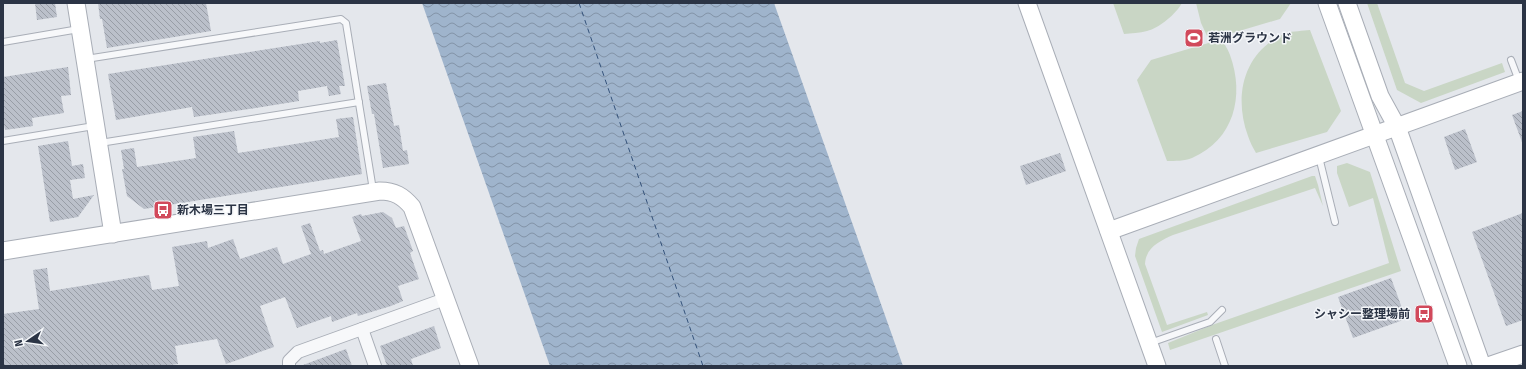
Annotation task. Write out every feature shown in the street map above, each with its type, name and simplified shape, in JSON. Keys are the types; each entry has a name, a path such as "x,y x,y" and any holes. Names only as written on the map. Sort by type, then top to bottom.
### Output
{"street":[{"path":"76,3 113,234"},
{"path":"1027,3 1157,366"},
{"path":"1327,3 1458,366"},
{"path":"1347,3 1380,96 1397,127 1482,366"},
{"path":"1109,231 1521,82"},
{"path":"3,251 387,191 406,199 412,207 470,366"},
{"path":"288,366 289,361 298,352 446,299"},
{"path":"362,329 376,366"},
{"path":"1488,366 1523,354"}],"lane":[{"path":"86,60 341,20 346,23 374,192"},
{"path":"3,42 81,29"},
{"path":"1511,60 1521,82"},
{"path":"99,143 359,102"},
{"path":"3,141 96,126"},
{"path":"1319,155 1335,222"},
{"path":"1149,343 1210,322 1222,310"},
{"path":"1216,340 1226,366"}],"green space":[{"path":"1113,3 1182,3 1171,16 1157,27 1144,32 1124,34"},
{"path":"1196,3 1291,3 1280,19 1209,40 1201,23"},
{"path":"1367,3 1377,3 1405,83 1424,91 1502,63 1505,72 1421,103 1397,90"},
{"path":"1310,30 1341,111 1327,132 1256,153 1249,138 1244,121 1242,90 1246,76 1260,51 1272,41 1286,33"},
{"path":"1222,39 1230,55 1234,70 1236,101 1232,115 1218,140 1206,150 1192,158 1167,161 1137,80 1151,60"},
{"path":"1347,163 1370,172 1401,271 1170,350 1168,343 1212,325 1389,263 1373,198 1349,207 1337,173 1337,166"},
{"path":"1315,176 1323,206 1315,188 1173,235 1154,245 1148,253 1145,264 1167,325 1207,312 1208,315 1162,332 1135,256 1139,239"}],"water":[{"path":"422,3 774,3 903,366 550,366"}],"building":[{"path":"35,3 55,3 57,17 37,20"},
{"path":"98,3 206,3 211,31 107,48"},
{"path":"337,40 345,86 339,86 341,94 329,96 327,86 298,91 299,101 262,107 194,117 192,107 116,120 108,74 320,41 320,43"},
{"path":"68,67 71,95 61,96 64,113 32,118 33,126 5,130 3,120 3,77"},
{"path":"386,83 394,126 399,125 403,151 407,150 409,164 383,168 374,114 372,114 367,86"},
{"path":"1523,111 1523,141 1522,142 1512,115"},
{"path":"353,117 362,174 144,209 127,196 122,169 124,169 121,150 134,148 137,167 196,158 193,137 234,131 238,153 339,137 336,119"},
{"path":"1465,129 1477,162 1455,170 1444,137"},
{"path":"68,141 72,166 83,164 85,178 70,180 73,199 94,195 78,217 50,222 38,146"},
{"path":"1060,153 1066,171 1026,185 1020,166"},
{"path":"383,212 392,218 396,228 404,226 413,251 410,253 419,279 398,286 403,301 391,306 358,316 357,313 332,322 331,316 297,328 285,297 260,306 274,347 226,364 217,339 175,346 178,364 162,366 3,366 3,314 39,309 33,270 47,268 50,291 149,275 152,290 179,286 172,247 207,241 208,248 233,239 240,259 277,247 283,264 311,254 301,226 310,223 320,251 323,250 324,254 361,241 352,217 361,214 362,216"},
{"path":"1523,213 1523,320 1506,326 1472,232"},
{"path":"1391,278 1406,319 1353,338 1338,297"},
{"path":"434,326 441,348 411,359 413,366 387,366 380,346"},
{"path":"346,349 352,366 303,366 303,365"}],"ferry route":[{"path":"579,3 703,366"}],"place":[{"name":"若洲グラウンド","path":"1194,38"},
{"name":"新木場三丁目","path":"163,210"},
{"name":"シャシー整理場前","path":"1424,314"}]}
